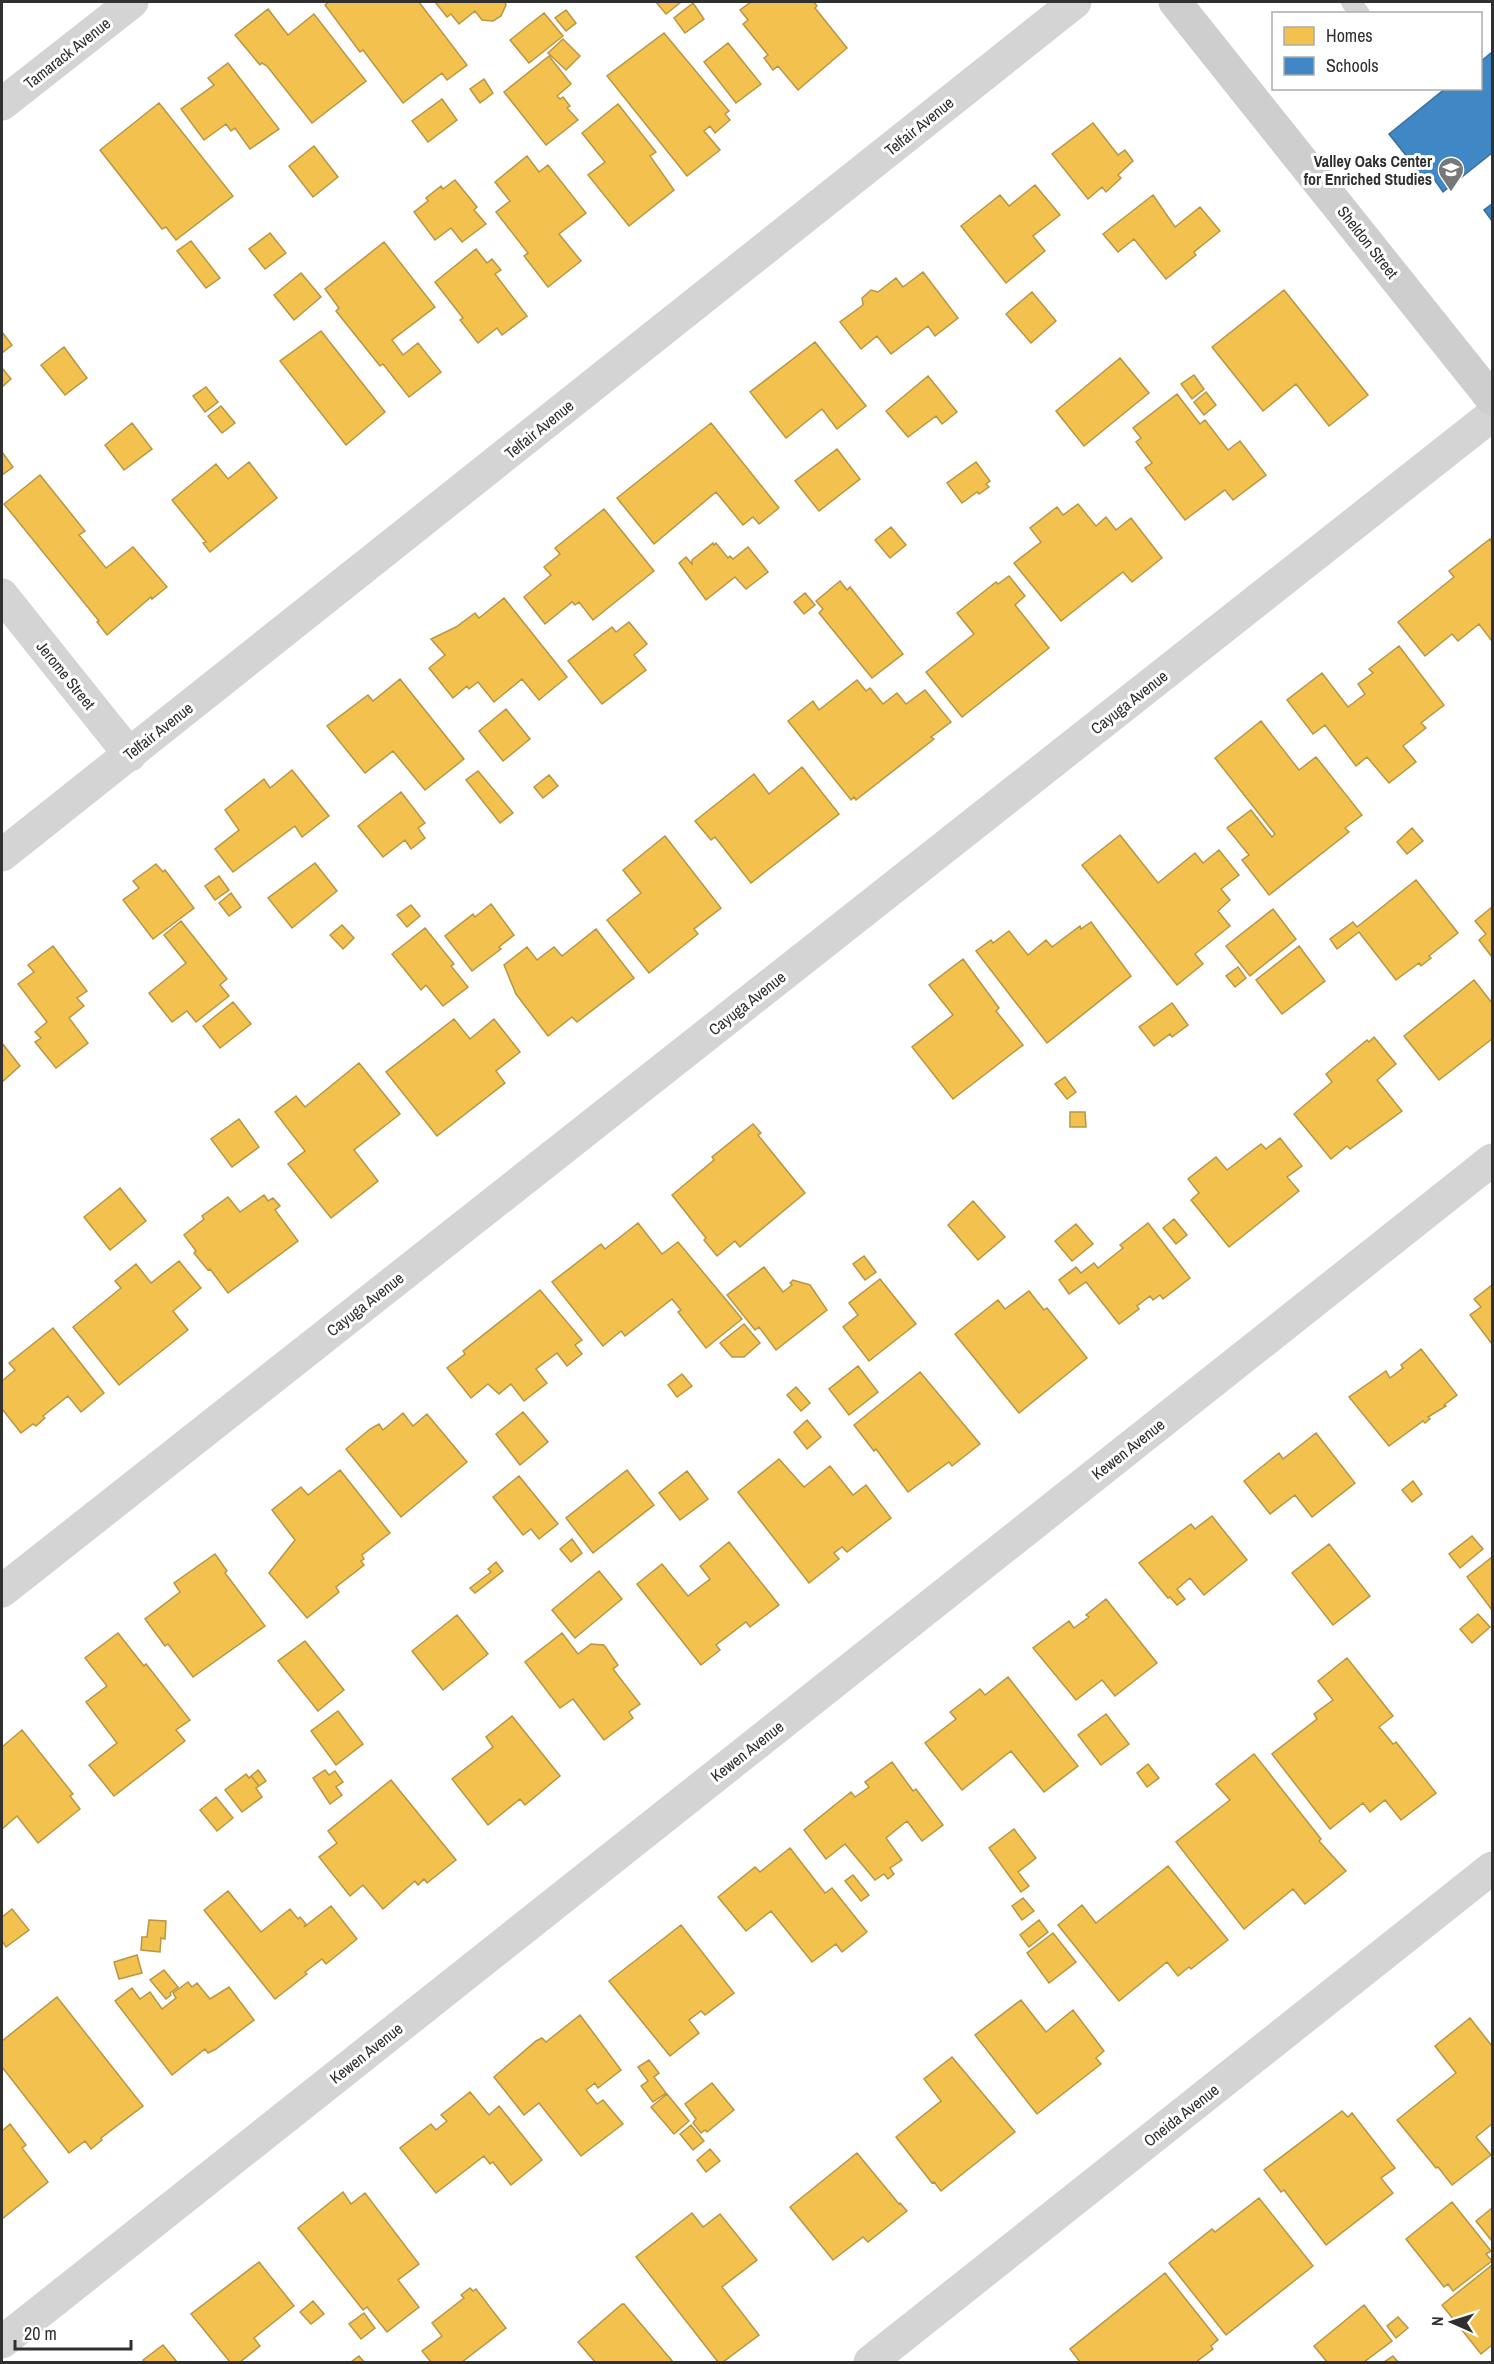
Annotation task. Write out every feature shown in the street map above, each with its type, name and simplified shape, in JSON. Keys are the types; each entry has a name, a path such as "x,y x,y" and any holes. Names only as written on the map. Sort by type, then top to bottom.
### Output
{"main road":[{"name":"Sheldon Street","path":"1175,2 1492,399"}],"street":[{"name":"Tamarack Avenue","path":"2,104 132,2"},
{"name":"Telfair Avenue","path":"2,855 1075,2"},
{"name":"Cayuga Avenue","path":"2,1591 1492,415"},
{"name":"Jerome Street","path":"2,595 130,754"},
{"name":"Kewen Avenue","path":"2,2342 1492,1160"},
{"name":"Oneida Avenue","path":"870,2362 1492,1868"}],"building: Homes":[{"path":"329,2 419,2 467,65 447,80 442,73 403,103 363,50 360,52 325,5"},
{"path":"435,2 505,2 506,5 501,16 493,21 482,20 475,11 459,24 451,14 447,17"},
{"path":"656,2 681,2 666,14"},
{"path":"751,2 814,2 817,6 815,8 847,48 798,90 778,66 773,70 764,58 768,55 743,24 748,20 740,10"},
{"path":"693,3 704,19 685,33 674,18"},
{"path":"268,9 288,35 314,14 366,81 312,123 267,66 262,63 260,65 235,35"},
{"path":"566,10 576,23 566,31 555,18"},
{"path":"544,13 563,36 529,63 510,40"},
{"path":"664,33 729,111 725,114 730,120 715,133 710,126 704,131 720,150 687,176 607,76"},
{"path":"563,39 580,56 566,70 548,53"},
{"path":"728,43 761,84 736,103 704,62"},
{"path":"549,56 571,84 557,96 560,99 563,97 570,106 567,108 578,120 546,145 504,92"},
{"path":"228,63 279,129 250,149 235,128 231,131 226,124 204,140 181,109 214,85 208,78"},
{"path":"484,79 493,93 480,103 470,89"},
{"path":"442,99 457,120 428,142 412,121"},
{"path":"159,103 233,196 176,240 166,227 162,229 100,150"},
{"path":"618,104 656,152 650,156 674,190 629,226 588,175 605,162 582,133"},
{"path":"1093,123 1118,155 1125,150 1133,161 1118,175 1121,178 1106,192 1102,187 1088,199 1052,154"},
{"path":"314,146 338,177 313,197 289,166"},
{"path":"527,156 539,172 548,165 586,213 559,234 581,261 548,287 524,256 528,253 496,212 510,201 495,182"},
{"path":"455,180 477,207 474,210 486,224 462,242 451,228 435,240 414,212 441,186 443,189"},
{"path":"1035,185 1060,215 1033,236 1045,251 1006,283 961,226 1000,195 1009,206"},
{"path":"1153,195 1175,227 1200,207 1220,231 1194,252 1196,255 1166,279 1134,239 1118,252 1103,234"},
{"path":"270,233 286,253 265,269 249,249"},
{"path":"191,241 220,278 206,288 177,251"},
{"path":"384,242 435,307 392,340 403,355 418,343 441,372 409,397 383,364 380,366 336,311 339,308 325,289"},
{"path":"476,249 487,263 492,259 501,270 495,274 527,316 502,335 497,328 478,343 460,320 463,318 435,282"},
{"path":"923,272 958,318 935,336 928,326 891,354 877,336 861,349 840,322 863,305 862,298 871,290 878,292 896,278 903,287"},
{"path":"301,273 321,297 294,320 274,295"},
{"path":"1284,290 1368,395 1329,426 1296,384 1263,411 1212,347"},
{"path":"1032,292 1056,321 1031,343 1006,314"},
{"path":"321,331 385,412 346,445 280,361"},
{"path":"2,332 12,345 2,353"},
{"path":"815,342 866,406 837,429 822,409 786,438 750,392"},
{"path":"64,347 87,378 65,395 41,365"},
{"path":"1120,358 1149,393 1084,446 1056,411"},
{"path":"2,368 11,379 2,387"},
{"path":"1194,375 1204,389 1192,399 1181,384"},
{"path":"928,376 957,412 942,424 936,416 908,437 886,411"},
{"path":"206,387 218,402 205,412 193,396"},
{"path":"1206,392 1216,405 1204,415 1194,402"},
{"path":"1177,394 1200,424 1205,420 1228,450 1240,441 1266,475 1233,500 1225,490 1185,520 1145,468 1152,463 1136,442 1141,438 1133,428"},
{"path":"221,406 235,423 222,433 208,416"},
{"path":"132,423 152,449 124,470 105,445"},
{"path":"711,423 779,508 759,524 753,517 743,525 716,492 654,544 617,498"},
{"path":"837,449 860,479 819,511 795,481"},
{"path":"2,452 13,467 2,475"},
{"path":"249,462 277,498 210,552 203,543 206,542 172,500 216,464 228,479"},
{"path":"976,462 990,481 986,484 989,487 979,494 977,492 962,503 947,483"},
{"path":"40,475 85,531 79,535 106,568 133,547 167,587 152,599 151,597 107,635 97,622 99,621 4,504"},
{"path":"1078,504 1096,526 1106,517 1116,530 1131,518 1162,558 1132,582 1123,572 1061,621 1014,563 1041,542 1030,528 1057,507 1063,515"},
{"path":"604,509 654,571 593,620 579,602 575,605 572,602 545,624 524,597 551,575 544,567 560,554 555,548"},
{"path":"891,527 906,545 890,558 875,540"},
{"path":"1490,539 1492,543 1492,641 1479,624 1458,641 1452,634 1425,656 1398,622 1454,577 1449,571"},
{"path":"713,543 714,545 716,543 728,558 730,556 733,559 748,547 768,572 746,589 735,577 706,600 679,563 686,557 692,564 692,560"},
{"path":"1009,576 1025,596 1015,605 1049,648 962,717 926,672 974,634 957,613 996,582 998,584"},
{"path":"840,581 847,590 850,587 903,654 872,678 819,613 823,609 816,601"},
{"path":"805,593 815,605 804,614 794,602"},
{"path":"504,598 567,677 539,700 522,679 494,702 478,682 469,689 467,686 453,698 429,668 445,655 431,639 456,627 475,613 479,618"},
{"path":"629,622 647,644 634,655 646,670 602,704 568,661 612,627 616,632"},
{"path":"1399,646 1444,705 1421,723 1426,728 1403,746 1416,762 1389,783 1367,757 1356,766 1325,725 1313,734 1287,700 1322,673 1348,707 1365,694 1358,684 1373,673 1369,669"},
{"path":"400,679 464,759 425,790 393,751 365,773 327,726 368,695 373,701"},
{"path":"857,680 866,691 870,688 883,704 897,693 906,704 925,690 951,722 931,737 934,739 856,800 854,797 851,800 788,721 813,701 819,710"},
{"path":"506,709 530,739 503,761 479,731"},
{"path":"1261,721 1299,770 1316,757 1362,815 1345,828 1349,832 1269,895 1242,860 1249,855 1227,828 1251,810 1272,837 1275,834 1215,758"},
{"path":"802,767 839,814 751,883 715,837 711,840 695,821 754,774 769,794"},
{"path":"292,770 329,816 302,837 295,826 233,872 215,849 239,830 225,810 264,779 270,788"},
{"path":"478,771 513,813 500,823 466,780"},
{"path":"549,775 558,786 543,798 534,787"},
{"path":"401,792 425,823 418,828 425,838 411,849 405,840 383,857 358,826"},
{"path":"1412,828 1423,841 1407,854 1397,842"},
{"path":"1120,835 1158,883 1195,853 1203,863 1219,850 1239,875 1221,889 1230,900 1218,911 1230,926 1195,954 1203,964 1177,985 1082,865"},
{"path":"665,836 721,908 694,929 698,934 649,973 607,920 641,893 623,870"},
{"path":"315,863 337,891 292,928 268,898"},
{"path":"156,864 163,872 165,870 194,908 153,939 123,900 139,888 133,881"},
{"path":"219,876 229,890 215,900 205,886"},
{"path":"1416,880 1458,933 1429,956 1431,958 1421,966 1419,963 1396,980 1359,932 1337,949 1330,939 1353,922 1357,927"},
{"path":"231,893 241,907 229,916 219,903"},
{"path":"491,904 514,935 499,947 501,949 472,971 445,936 473,914 475,917"},
{"path":"411,905 420,916 407,927 397,915"},
{"path":"1492,907 1492,957 1479,940 1486,934 1475,921"},
{"path":"1273,909 1296,939 1250,976 1226,946"},
{"path":"181,921 227,979 220,985 229,996 196,1022 187,1011 172,1022 149,993 186,963 164,935"},
{"path":"1091,922 1131,976 1047,1043 976,951 991,940 993,943 1009,931 1028,955 1046,940 1052,947 1080,926 1081,929"},
{"path":"342,925 354,938 343,949 330,935"},
{"path":"425,928 454,964 451,966 468,987 443,1006 426,985 421,990 392,954"},
{"path":"596,929 634,978 577,1022 572,1017 548,1036 516,994 504,965 527,947 537,960 554,947 562,956"},
{"path":"53,946 87,991 77,998 84,1006 69,1018 88,1043 56,1068 35,1042 41,1038 35,1032 47,1022 18,984 34,972 28,965"},
{"path":"1299,946 1325,981 1282,1014 1256,980"},
{"path":"963,959 999,1008 996,1011 1023,1045 953,1099 912,1047 953,1015 929,985"},
{"path":"1238,967 1246,978 1235,987 1226,976"},
{"path":"1474,980 1492,1003 1492,1039 1439,1080 1404,1036"},
{"path":"233,1002 251,1024 220,1048 203,1026"},
{"path":"1172,1003 1188,1025 1172,1037 1170,1034 1154,1046 1139,1027"},
{"path":"454,1019 470,1039 494,1019 520,1052 496,1071 505,1083 437,1136 386,1072"},
{"path":"1374,1037 1396,1064 1377,1080 1402,1111 1350,1149 1347,1146 1331,1159 1294,1114 1332,1082 1326,1074 1367,1040 1369,1042"},
{"path":"2,1043 20,1066 2,1082"},
{"path":"359,1063 400,1114 354,1150 378,1181 331,1218 288,1164 305,1151 275,1112 296,1096 305,1107"},
{"path":"1065,1077 1076,1092 1067,1099 1055,1084"},
{"path":"1070,1112 1085,1112 1086,1127 1070,1127"},
{"path":"239,1119 259,1147 232,1167 211,1139"},
{"path":"753,1124 761,1133 758,1135 805,1193 740,1247 735,1241 717,1256 704,1240 706,1238 672,1195 714,1160 712,1157"},
{"path":"1280,1138 1302,1166 1287,1177 1299,1191 1229,1247 1191,1200 1199,1193 1188,1179 1216,1157 1227,1170 1261,1144 1266,1149"},
{"path":"120,1188 146,1221 110,1250 84,1217"},
{"path":"264,1195 268,1201 273,1198 280,1206 275,1210 298,1241 228,1293 210,1269 208,1270 194,1253 196,1251 184,1235 204,1219 202,1216 228,1197 240,1212"},
{"path":"973,1201 1005,1237 978,1260 948,1225"},
{"path":"1174,1219 1187,1235 1176,1244 1163,1228"},
{"path":"638,1223 662,1254 678,1242 742,1319 706,1348 678,1312 681,1310 672,1299 625,1336 621,1331 603,1346 552,1282 601,1244 605,1249"},
{"path":"1148,1223 1190,1278 1163,1299 1160,1295 1153,1300 1150,1296 1137,1306 1139,1309 1119,1324 1086,1282 1069,1294 1059,1280 1076,1267 1081,1273 1094,1263 1098,1268 1123,1248 1120,1245"},
{"path":"1076,1224 1093,1244 1072,1261 1055,1241"},
{"path":"864,1256 876,1272 865,1280 853,1264"},
{"path":"179,1261 201,1288 173,1311 188,1330 119,1385 73,1327 121,1288 115,1281 136,1264 151,1283"},
{"path":"764,1267 783,1292 792,1285 790,1283 793,1280 810,1285 827,1310 776,1350 759,1327 755,1330 727,1295"},
{"path":"880,1279 916,1324 869,1361 843,1327 858,1315 849,1303"},
{"path":"1492,1285 1492,1344 1470,1315 1481,1307 1474,1299"},
{"path":"540,1290 582,1340 575,1345 582,1354 567,1366 557,1353 536,1369 547,1383 524,1401 511,1384 499,1394 488,1384 471,1398 447,1368 465,1354 463,1351"},
{"path":"1029,1291 1044,1310 1047,1308 1087,1358 1019,1413 955,1334 998,1300 1005,1309"},
{"path":"744,1324 760,1343 744,1357 732,1357 720,1343"},
{"path":"53,1328 104,1393 81,1412 68,1396 43,1416 45,1418 36,1426 33,1424 21,1433 2,1409 2,1381 15,1370 9,1363"},
{"path":"1421,1349 1457,1395 1444,1405 1446,1406 1428,1417 1430,1419 1425,1423 1423,1421 1389,1446 1349,1397 1386,1371 1390,1378 1403,1368 1401,1365"},
{"path":"858,1366 878,1392 849,1415 829,1389"},
{"path":"920,1372 980,1444 952,1466 949,1462 908,1492 876,1449 874,1451 854,1425"},
{"path":"682,1374 692,1386 677,1397 668,1385"},
{"path":"796,1387 810,1403 801,1411 787,1395"},
{"path":"523,1412 548,1442 520,1465 496,1434"},
{"path":"403,1413 413,1426 427,1414 467,1462 401,1517 346,1449 370,1429 379,1424 383,1430"},
{"path":"807,1420 821,1437 807,1449 794,1432"},
{"path":"1316,1433 1355,1483 1312,1517 1295,1495 1270,1514 1244,1481 1279,1453 1283,1459"},
{"path":"779,1459 804,1487 830,1466 853,1495 866,1485 891,1518 847,1552 842,1547 834,1553 839,1559 809,1583 738,1492"},
{"path":"340,1470 390,1533 362,1555 364,1559 361,1561 364,1565 336,1587 339,1592 307,1618 269,1573 295,1540 272,1510 301,1487 308,1495"},
{"path":"627,1470 654,1505 593,1553 566,1518"},
{"path":"687,1471 708,1499 680,1520 659,1493"},
{"path":"519,1476 558,1524 539,1539 531,1529 523,1535 493,1497"},
{"path":"1413,1481 1422,1494 1412,1502 1402,1490"},
{"path":"1212,1516 1247,1560 1204,1595 1190,1578 1177,1589 1185,1599 1177,1605 1170,1597 1168,1598 1139,1563 1191,1524 1195,1529"},
{"path":"1472,1536 1483,1549 1460,1568 1449,1554"},
{"path":"572,1539 582,1553 571,1562 560,1549"},
{"path":"729,1542 779,1605 750,1627 746,1622 716,1645 720,1650 701,1665 637,1584 662,1564 688,1596 710,1579 700,1566"},
{"path":"1329,1544 1370,1596 1333,1625 1292,1573"},
{"path":"215,1554 227,1571 225,1573 265,1626 193,1677 168,1644 165,1646 145,1619 180,1592 174,1583"},
{"path":"1492,1557 1492,1610 1467,1577"},
{"path":"496,1562 503,1571 475,1593 470,1588 491,1572 488,1569"},
{"path":"599,1571 622,1599 575,1638 552,1610"},
{"path":"1106,1599 1157,1663 1115,1696 1102,1680 1076,1700 1033,1648 1069,1621 1074,1628 1089,1617 1086,1615"},
{"path":"1478,1614 1490,1627 1472,1643 1460,1629"},
{"path":"457,1615 488,1654 443,1690 412,1651"},
{"path":"118,1633 144,1666 146,1664 190,1720 176,1730 185,1741 114,1796 89,1765 117,1743 86,1702 107,1686 85,1658"},
{"path":"562,1633 578,1654 591,1644 604,1645 618,1665 613,1669 640,1704 629,1712 633,1718 604,1740 573,1699 560,1708 525,1662"},
{"path":"305,1641 344,1690 318,1711 278,1661"},
{"path":"1347,1658 1393,1716 1379,1727 1393,1744 1396,1742 1436,1793 1401,1820 1385,1800 1370,1812 1363,1803 1330,1829 1272,1754 1317,1719 1314,1714 1333,1700 1318,1681"},
{"path":"1008,1677 1078,1766 1044,1792 1011,1751 962,1790 925,1743 956,1719 950,1712 980,1689 985,1695"},
{"path":"338,1711 363,1744 336,1765 311,1731"},
{"path":"1106,1714 1129,1744 1101,1765 1078,1735"},
{"path":"512,1716 560,1776 525,1805 520,1799 488,1825 452,1779 493,1747 486,1737"},
{"path":"22,1730 73,1794 70,1796 80,1809 38,1843 17,1816 2,1829 2,1747"},
{"path":"1254,1754 1321,1839 1319,1841 1346,1871 1305,1904 1293,1889 1244,1929 1176,1842 1230,1800 1216,1784"},
{"path":"892,1762 913,1791 916,1789 943,1825 922,1841 907,1821 886,1838 902,1860 890,1868 894,1874 888,1879 884,1874 875,1880 845,1844 826,1859 804,1830 851,1792 855,1797 869,1787 865,1782"},
{"path":"1148,1764 1159,1778 1147,1787 1137,1773"},
{"path":"258,1770 266,1781 259,1786 251,1776"},
{"path":"325,1770 329,1775 335,1771 343,1782 336,1787 342,1795 330,1804 313,1778"},
{"path":"246,1774 249,1778 251,1776 259,1786 256,1788 262,1797 242,1812 225,1790"},
{"path":"391,1780 456,1860 427,1883 424,1879 418,1885 415,1881 383,1909 363,1885 350,1896 319,1857 337,1843 328,1831"},
{"path":"216,1797 233,1818 217,1831 200,1810"},
{"path":"1014,1829 1036,1858 1018,1872 1029,1886 1021,1892 989,1848"},
{"path":"790,1848 825,1893 832,1888 867,1932 842,1952 836,1944 812,1962 771,1911 746,1931 718,1897 755,1867 760,1872"},
{"path":"1168,1866 1228,1940 1191,1969 1189,1967 1178,1976 1167,1962 1119,2001 1058,1925 1082,1905 1096,1923"},
{"path":"853,1875 869,1895 861,1901 845,1881"},
{"path":"228,1891 261,1932 290,1909 298,1919 300,1917 306,1924 304,1927 331,1906 357,1939 326,1964 322,1959 275,1999 204,1910"},
{"path":"1023,1898 1034,1911 1022,1920 1012,1906"},
{"path":"12,1909 29,1930 6,1947 2,1941 2,1917"},
{"path":"149,1920 166,1921 165,1939 161,1938 160,1952 141,1950 142,1937 147,1937"},
{"path":"1039,1920 1048,1932 1029,1947 1020,1935"},
{"path":"681,1925 734,1993 705,2015 701,2011 689,2020 699,2033 670,2056 609,1981"},
{"path":"1053,1933 1076,1962 1049,1983 1027,1953"},
{"path":"137,1955 142,1973 119,1979 114,1962"},
{"path":"164,1970 178,1987 166,1999 150,1980"},
{"path":"188,1982 192,1987 197,1983 210,1999 229,1987 254,2020 216,2049 208,2053 205,2049 172,2075 115,2001 132,1988 140,1999 150,1992 162,2009 176,1998 173,1993"},
{"path":"57,1997 143,2106 101,2138 102,2140 91,2149 85,2141 69,2153 2,2067 2,2041"},
{"path":"1021,2000 1046,2032 1073,2010 1104,2051 1096,2058 1101,2064 1037,2114 975,2035"},
{"path":"580,2015 621,2070 598,2088 595,2083 586,2090 597,2104 603,2100 623,2124 581,2156 539,2103 524,2115 494,2077 536,2041 542,2038 546,2042"},
{"path":"1470,2018 1492,2046 1492,2124 1476,2137 1491,2155 1452,2185 1397,2120 1456,2073 1435,2046"},
{"path":"952,2057 1015,2132 941,2191 896,2137 941,2101 924,2079"},
{"path":"649,2060 659,2073 654,2077 666,2093 653,2102 641,2086 648,2081 638,2067"},
{"path":"712,2083 734,2110 707,2132 705,2130 701,2133 693,2123 696,2119 685,2104"},
{"path":"470,2092 489,2115 499,2106 542,2160 511,2185 493,2162 490,2164 484,2156 436,2193 400,2148 431,2124 436,2130 447,2121 441,2115"},
{"path":"667,2094 689,2121 674,2134 651,2107"},
{"path":"1342,2111 1348,2117 1352,2113 1395,2168 1381,2178 1393,2193 1326,2245 1284,2190 1281,2192 1264,2170"},
{"path":"10,2124 26,2145 22,2148 48,2182 2,2219 2,2131"},
{"path":"691,2125 704,2141 693,2150 680,2134"},
{"path":"710,2149 720,2161 706,2172 697,2160"},
{"path":"857,2153 907,2211 868,2242 863,2237 833,2260 790,2207"},
{"path":"343,2192 351,2204 365,2193 419,2264 398,2280 419,2307 387,2332 367,2307 363,2310 298,2228"},
{"path":"1259,2198 1313,2266 1226,2335 1169,2263 1212,2229 1215,2232"},
{"path":"1452,2202 1491,2251 1486,2254 1492,2261 1453,2291 1448,2284 1444,2287 1406,2239"},
{"path":"1492,2208 1492,2241 1476,2221"},
{"path":"692,2213 703,2227 720,2214 757,2260 722,2287 759,2335 723,2362 718,2362 636,2257"},
{"path":"259,2262 294,2306 254,2338 260,2346 240,2362 230,2362 191,2314"},
{"path":"1492,2265 1492,2345 1481,2354 1442,2305"},
{"path":"1165,2273 1218,2340 1211,2346 1213,2349 1196,2362 1080,2362 1070,2349"},
{"path":"470,2288 473,2291 476,2289 506,2328 462,2362 431,2362 422,2351 442,2336 432,2323 464,2298 461,2295"},
{"path":"313,2301 324,2314 311,2324 300,2312"},
{"path":"622,2304 673,2362 595,2362 578,2342"},
{"path":"1364,2305 1392,2341 1364,2362 1327,2362 1314,2346"},
{"path":"364,2313 375,2328 361,2339 349,2324"},
{"path":"1398,2317 1408,2328 1396,2338 1387,2326"},
{"path":"163,2345 177,2362 145,2362 143,2360"},
{"path":"359,2356 364,2362 351,2362"},
{"path":"1393,2356 1398,2362 1384,2362"}],"building: Schools":[{"path":"1492,52 1492,153 1443,192 1434,179 1428,183 1389,134 1444,90 1482,90 1482,60"},
{"path":"1492,204 1492,221 1484,210"}],"place":[{"name":"Valley Oaks Center for Enriched Studies","path":"1451,193"}]}
